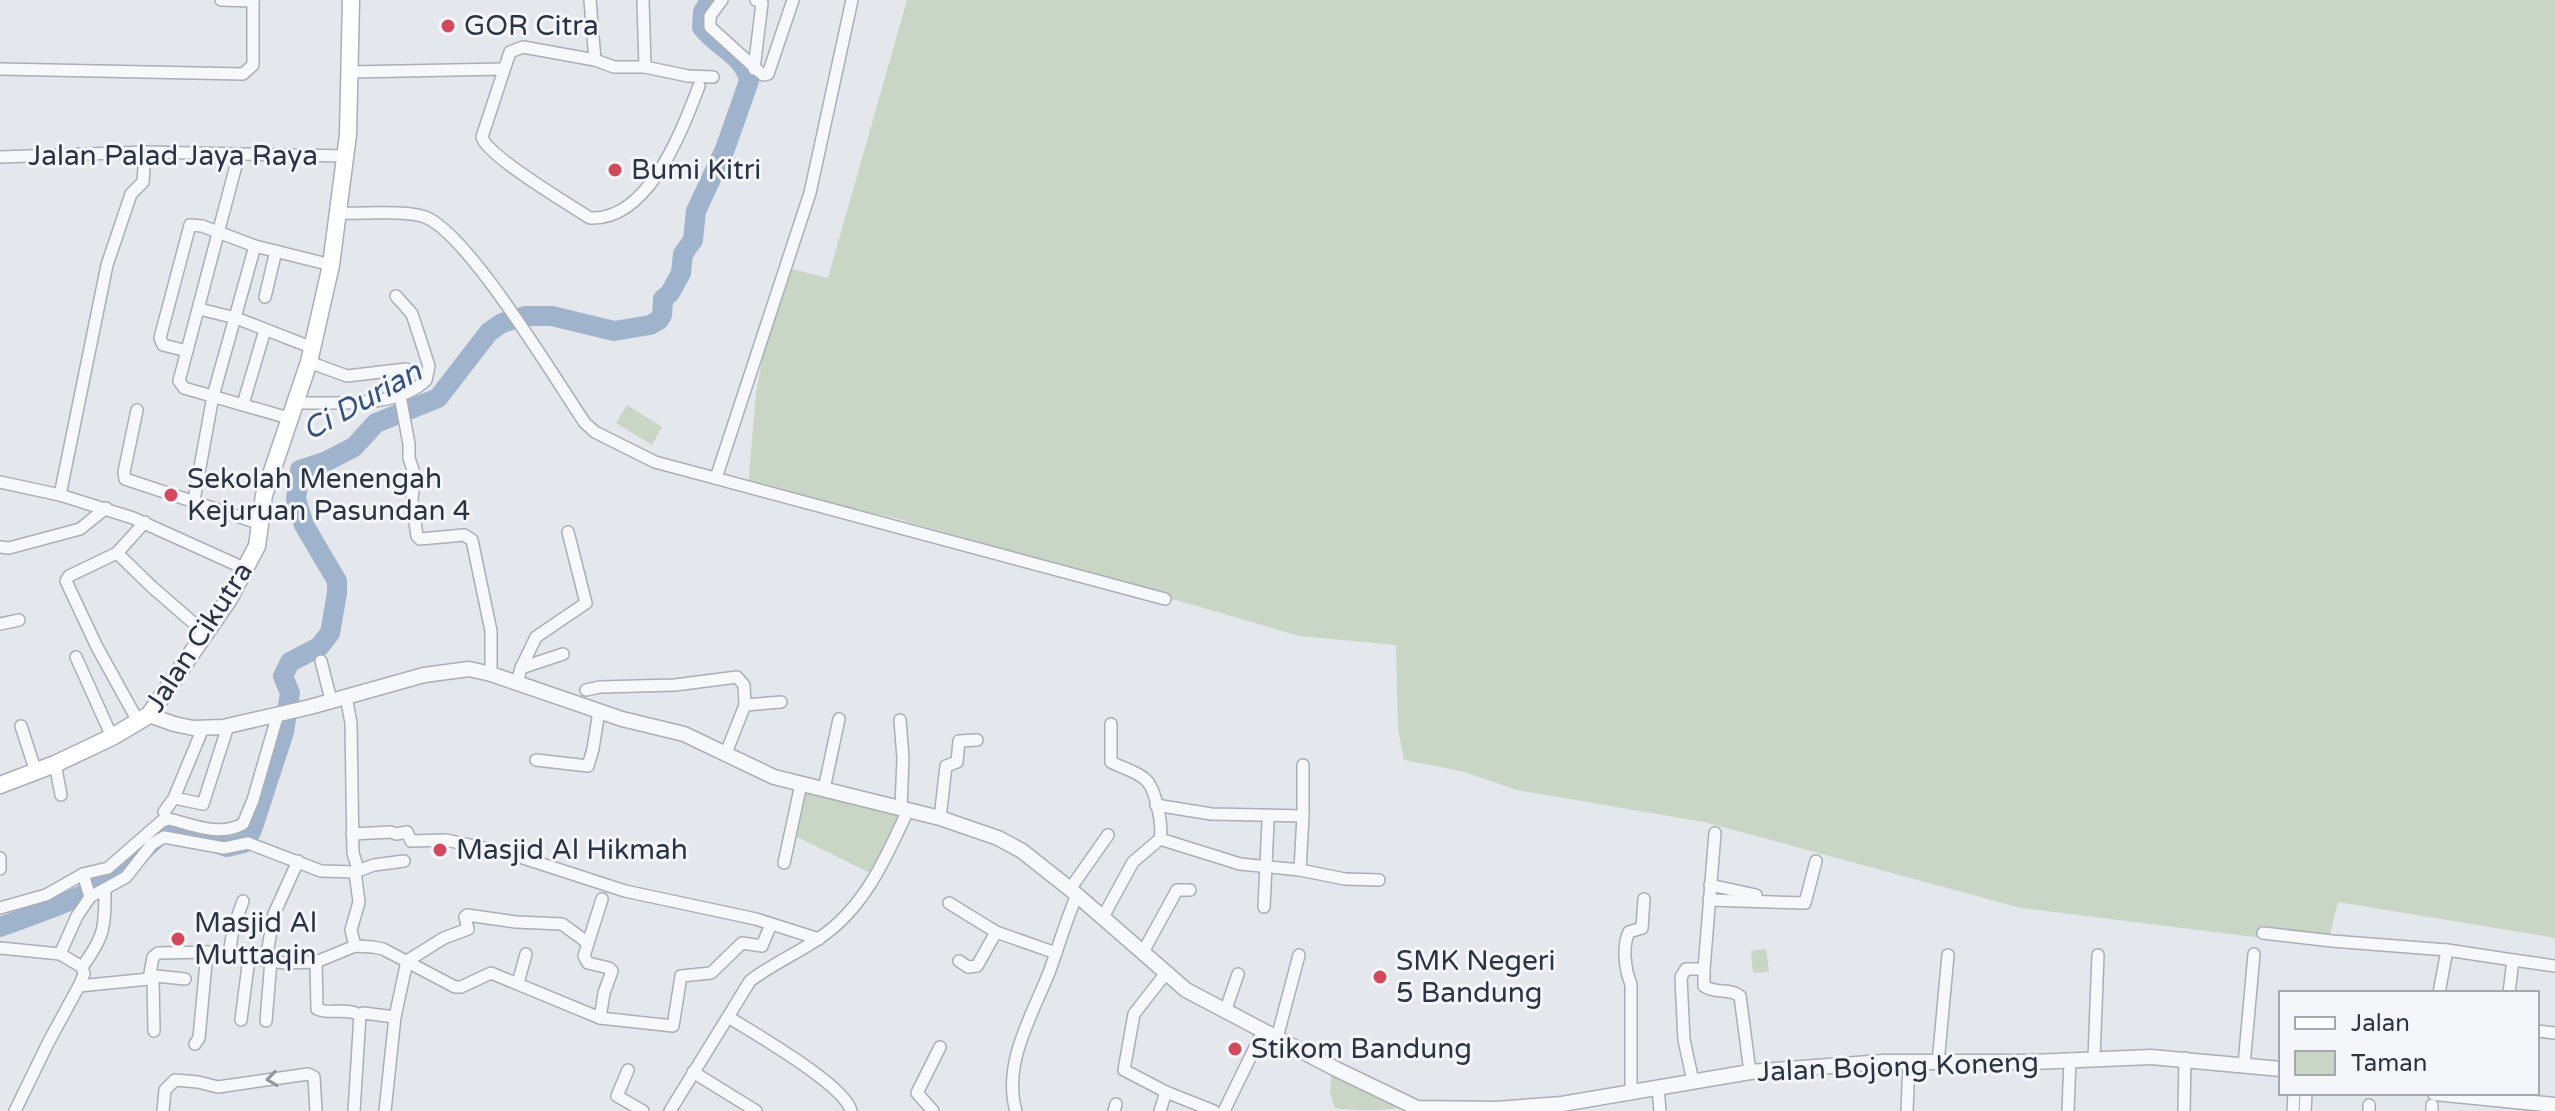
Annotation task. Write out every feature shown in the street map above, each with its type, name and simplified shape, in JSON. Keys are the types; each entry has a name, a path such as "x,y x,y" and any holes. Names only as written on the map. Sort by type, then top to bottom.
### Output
{"main road":[{"name":"Jalan Cikutra","path":"0,785 55,764 144,719 205,633 257,546 268,481 311,355 331,265 346,156 351,0"}],"street":[{"path":"0,69 243,74 253,65 253,0 221,0"},
{"path":"590,0 595,60"},
{"path":"643,0 645,67"},
{"path":"722,0 710,16 710,27 763,75 768,74 793,0"},
{"path":"754,69 762,3 756,0"},
{"path":"716,478 810,193 852,0"},
{"path":"699,86 682,128 649,185 611,216 590,218 499,157 483,142 510,52 523,47 595,60 614,67 645,67 688,76 713,77"},
{"path":"351,72 504,69"},
{"path":"60,495 107,265 131,194 143,182 145,152"},
{"name":"Jalan Palad Jaya Raya","path":"0,157 145,152 346,156"},
{"path":"239,154 187,351 180,384 184,388 243,404 294,411 401,399 426,380 429,366 412,314 396,296"},
{"path":"339,213 427,217 457,240 502,300 585,423 595,432 665,466 1165,599"},
{"path":"187,351 163,345 160,338 187,229 194,224 255,246 331,265"},
{"path":"194,500 213,396 255,246"},
{"path":"265,297 276,251"},
{"path":"199,309 236,318 265,330 347,376 406,369"},
{"path":"243,404 265,330"},
{"path":"401,399 414,473 412,500 417,536 420,539 464,535 472,540 491,631 491,674"},
{"path":"137,410 125,479 261,524"},
{"path":"0,482 106,508 145,522 246,569"},
{"path":"0,547 9,548 80,529 106,508"},
{"path":"144,719 97,647 66,581 69,576 117,553 145,522"},
{"path":"519,676 536,637 586,603 568,532"},
{"path":"117,553 205,633"},
{"path":"0,624 19,620"},
{"path":"519,676 563,654"},
{"path":"76,657 112,737"},
{"path":"321,661 351,723 352,834 359,902 351,930 355,946"},
{"name":"Jalan Bojong Koneng","path":"144,719 203,728 228,726 448,671 469,669 519,676 599,711 684,734 761,772 940,818 1012,844 1074,892 1186,990 1417,1108 1525,1109 1631,1094 1656,1101 1690,1082 1750,1072 1859,1063 2185,1058 2279,1069"},
{"path":"586,690 675,685 737,677 744,685 745,705 726,753"},
{"path":"745,705 781,702"},
{"path":"536,760 588,766 599,711"},
{"path":"60,954 86,887 162,821 169,819 218,831 243,824 281,713"},
{"path":"824,789 839,719"},
{"path":"670,1111 750,981 770,966 819,939 851,912 868,888 905,809 900,720"},
{"path":"1111,724 1111,762 1147,780 1161,827 1160,839"},
{"path":"21,726 36,772"},
{"path":"174,798 203,804 228,726"},
{"path":"164,812 174,798 203,728"},
{"path":"940,818 946,766 957,762 959,741 977,740"},
{"path":"55,764 61,795"},
{"path":"1300,870 1303,765"},
{"path":"784,863 801,784"},
{"path":"1156,805 1211,814 1303,816"},
{"path":"1264,907 1268,822"},
{"path":"352,834 407,832 411,841 446,840 511,854 625,891 771,924 819,939"},
{"path":"1715,833 1704,986 1709,990 1735,992 1740,996 1750,1072"},
{"path":"1016,1111 1012,1092 1026,1026 1056,953 1074,892 1108,835"},
{"path":"0,908 86,887 105,889 126,877 152,844 164,837 224,848 248,843 321,871 357,871 404,861"},
{"path":"1160,839 1240,864 1300,870 1345,879 1379,880"},
{"path":"1103,917 1133,862 1141,852 1160,839"},
{"path":"0,858 0,869"},
{"path":"266,1021 268,960 274,914 298,861"},
{"path":"1709,900 1805,903 1816,861"},
{"path":"1710,885 1776,900"},
{"path":"82,967 103,932 105,889"},
{"path":"1143,952 1177,890 1190,890"},
{"path":"600,1018 612,971 588,963 584,956 602,899"},
{"path":"1631,1094 1631,984 1626,974 1626,938 1629,932 1642,928 1644,899"},
{"path":"229,955 233,929 243,901"},
{"path":"949,903 996,932 1056,953"},
{"path":"385,1111 395,1017 407,961 444,938 468,929 467,915 562,924 588,943"},
{"path":"154,1031 154,954 207,952 285,963 316,962 355,946 383,949 458,987 491,973 600,1018 673,1026 681,976 711,973 742,943 762,946 771,924"},
{"path":"959,961 968,967 977,966 996,932"},
{"path":"2263,933 2447,950 2555,966"},
{"path":"0,948 60,954 82,967 84,974 15,1111"},
{"path":"2439,991 2447,950"},
{"path":"195,1044 199,1038 207,952"},
{"path":"518,983 526,954"},
{"path":"2244,1065 2254,954"},
{"path":"1277,1038 1299,955"},
{"path":"1938,1063 1948,955"},
{"path":"2094,1058 2098,955"},
{"path":"241,1020 249,958"},
{"path":"2509,991 2513,960"},
{"path":"316,962 317,1009 395,1017"},
{"path":"1690,1082 1683,1059 1681,972 1704,969"},
{"path":"1166,973 1134,1014 1125,1071 1214,1111"},
{"path":"1225,1012 1238,974"},
{"path":"79,986 109,985 156,976 185,979"},
{"path":"354,1111 360,1015"},
{"path":"730,1018 829,1082 850,1105 851,1111"},
{"path":"1224,1111 1263,1031"},
{"path":"933,1111 917,1093 940,1047"},
{"path":"2184,1111 2185,1058"},
{"path":"2068,1111 2070,1059"},
{"path":"1907,1111 1909,1062"},
{"path":"628,1070 617,1096 643,1111"},
{"path":"693,1072 756,1111"},
{"path":"163,1111 165,1090 175,1080 218,1087 308,1074 314,1077 316,1111"},
{"path":"1160,1111 1166,1092"},
{"path":"2433,1103 2497,1097 2555,1105"}],"green space":[{"path":"907,0 2555,0 2555,938 2338,902 2327,946 2021,908 1704,822 1517,790 1461,771 1404,760 1398,728 1396,645 1299,636 895,518 748,487 756,393 780,266 828,278"},
{"path":"627,405 662,427 652,445 616,423"},
{"path":"802,787 913,812 870,873 793,835"},
{"path":"1766,949 1769,972 1753,973 1751,951"},
{"path":"1332,1070 1404,1107 1370,1110 1335,1108 1330,1092"}],"waterway":[{"name":"Ci Durian","path":"0,927 98,887 118,874 172,827 227,847 244,843 252,830 284,732 290,693 283,676 290,662 319,647 330,633 337,593 337,581 304,525 296,499 300,470 354,447 376,423 438,398 489,332 502,323 525,316 552,316 614,331 650,325 659,320 663,299 681,273 683,254 693,240 696,211 725,149 749,81 742,64 702,27 703,12 710,0"}],"place":[{"name":"GOR Citra","path":"448,26"},
{"name":"Bumi Kitri","path":"615,170"},
{"name":"Sekolah Menengah Kejuruan Pasundan 4","path":"171,495"},
{"name":"Masjid Al Hikmah","path":"440,850"},
{"name":"Masjid Al Muttaqin","path":"178,939"},
{"name":"SMK Negeri 5 Bandung","path":"1380,977"},
{"name":"Stikom Bandung","path":"1235,1049"}]}
